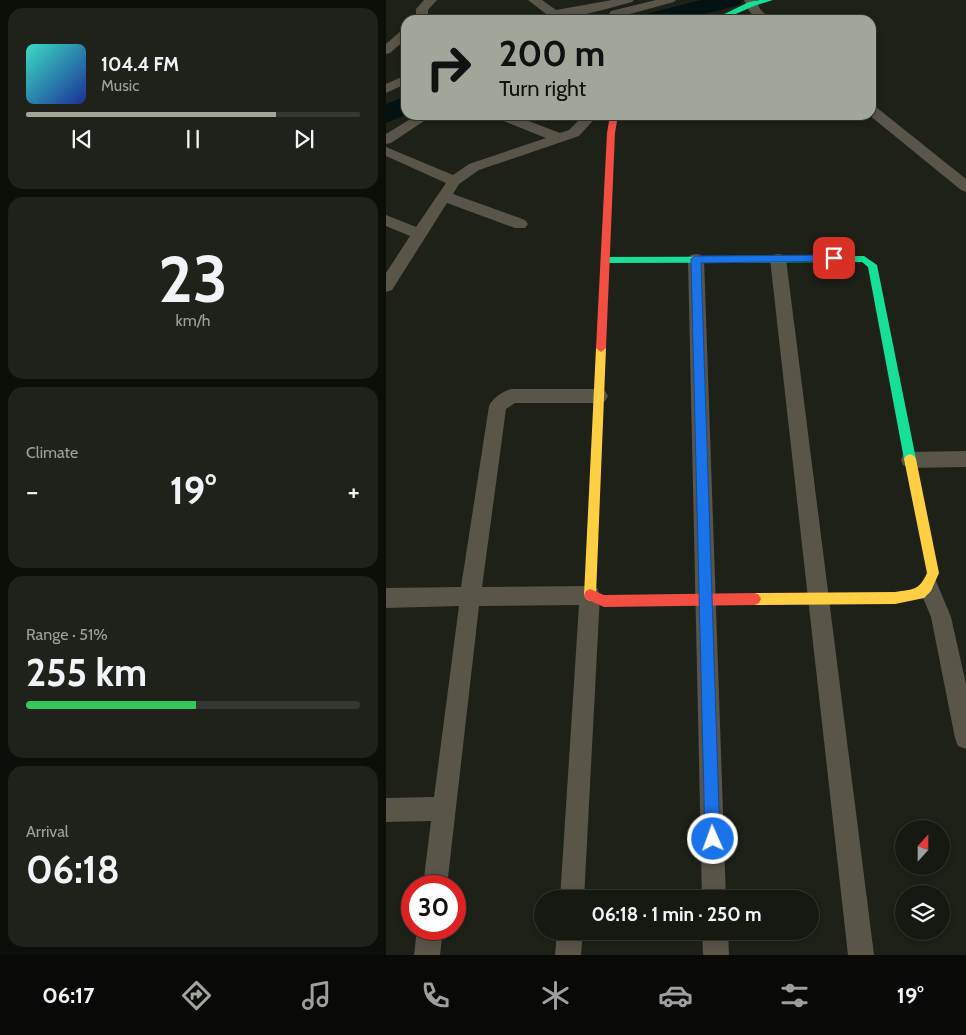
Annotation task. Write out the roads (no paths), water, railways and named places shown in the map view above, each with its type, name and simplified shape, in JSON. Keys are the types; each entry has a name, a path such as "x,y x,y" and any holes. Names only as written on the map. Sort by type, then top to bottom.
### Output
{"street":[{"path":"422,15 422,9 431,0"},
{"path":"534,0 554,14 569,13 628,0"},
{"path":"611,15 670,0"},
{"path":"726,15 751,2 769,0"},
{"path":"751,2 760,15"},
{"path":"386,50 401,37"},
{"path":"386,76 401,81"},
{"path":"386,89 401,83"},
{"path":"876,114 966,187"},
{"path":"386,140 418,120"},
{"path":"514,120 560,138"},
{"path":"386,286 454,181 474,167 574,133 586,120"},
{"path":"573,890 590,595 611,133 613,120"},
{"path":"386,151 454,181"},
{"path":"445,197 520,224"},
{"path":"386,220 410,232 421,234"},
{"path":"778,258 861,955"},
{"path":"386,598 590,595 604,601 819,599 919,596 929,588 934,573 872,265 864,260 852,258 606,260"},
{"path":"696,259 714,890"},
{"path":"436,875 470,597 498,406 511,396 599,396"},
{"path":"910,460 966,459"},
{"path":"929,588 941,617 966,738"},
{"path":"386,810 445,809"},
{"path":"427,955 429,940"},
{"path":"568,955 569,940"},
{"path":"715,940 716,955"}],"waterway":[{"path":"671,15 730,0"},
{"path":"386,115 401,107"}]}
